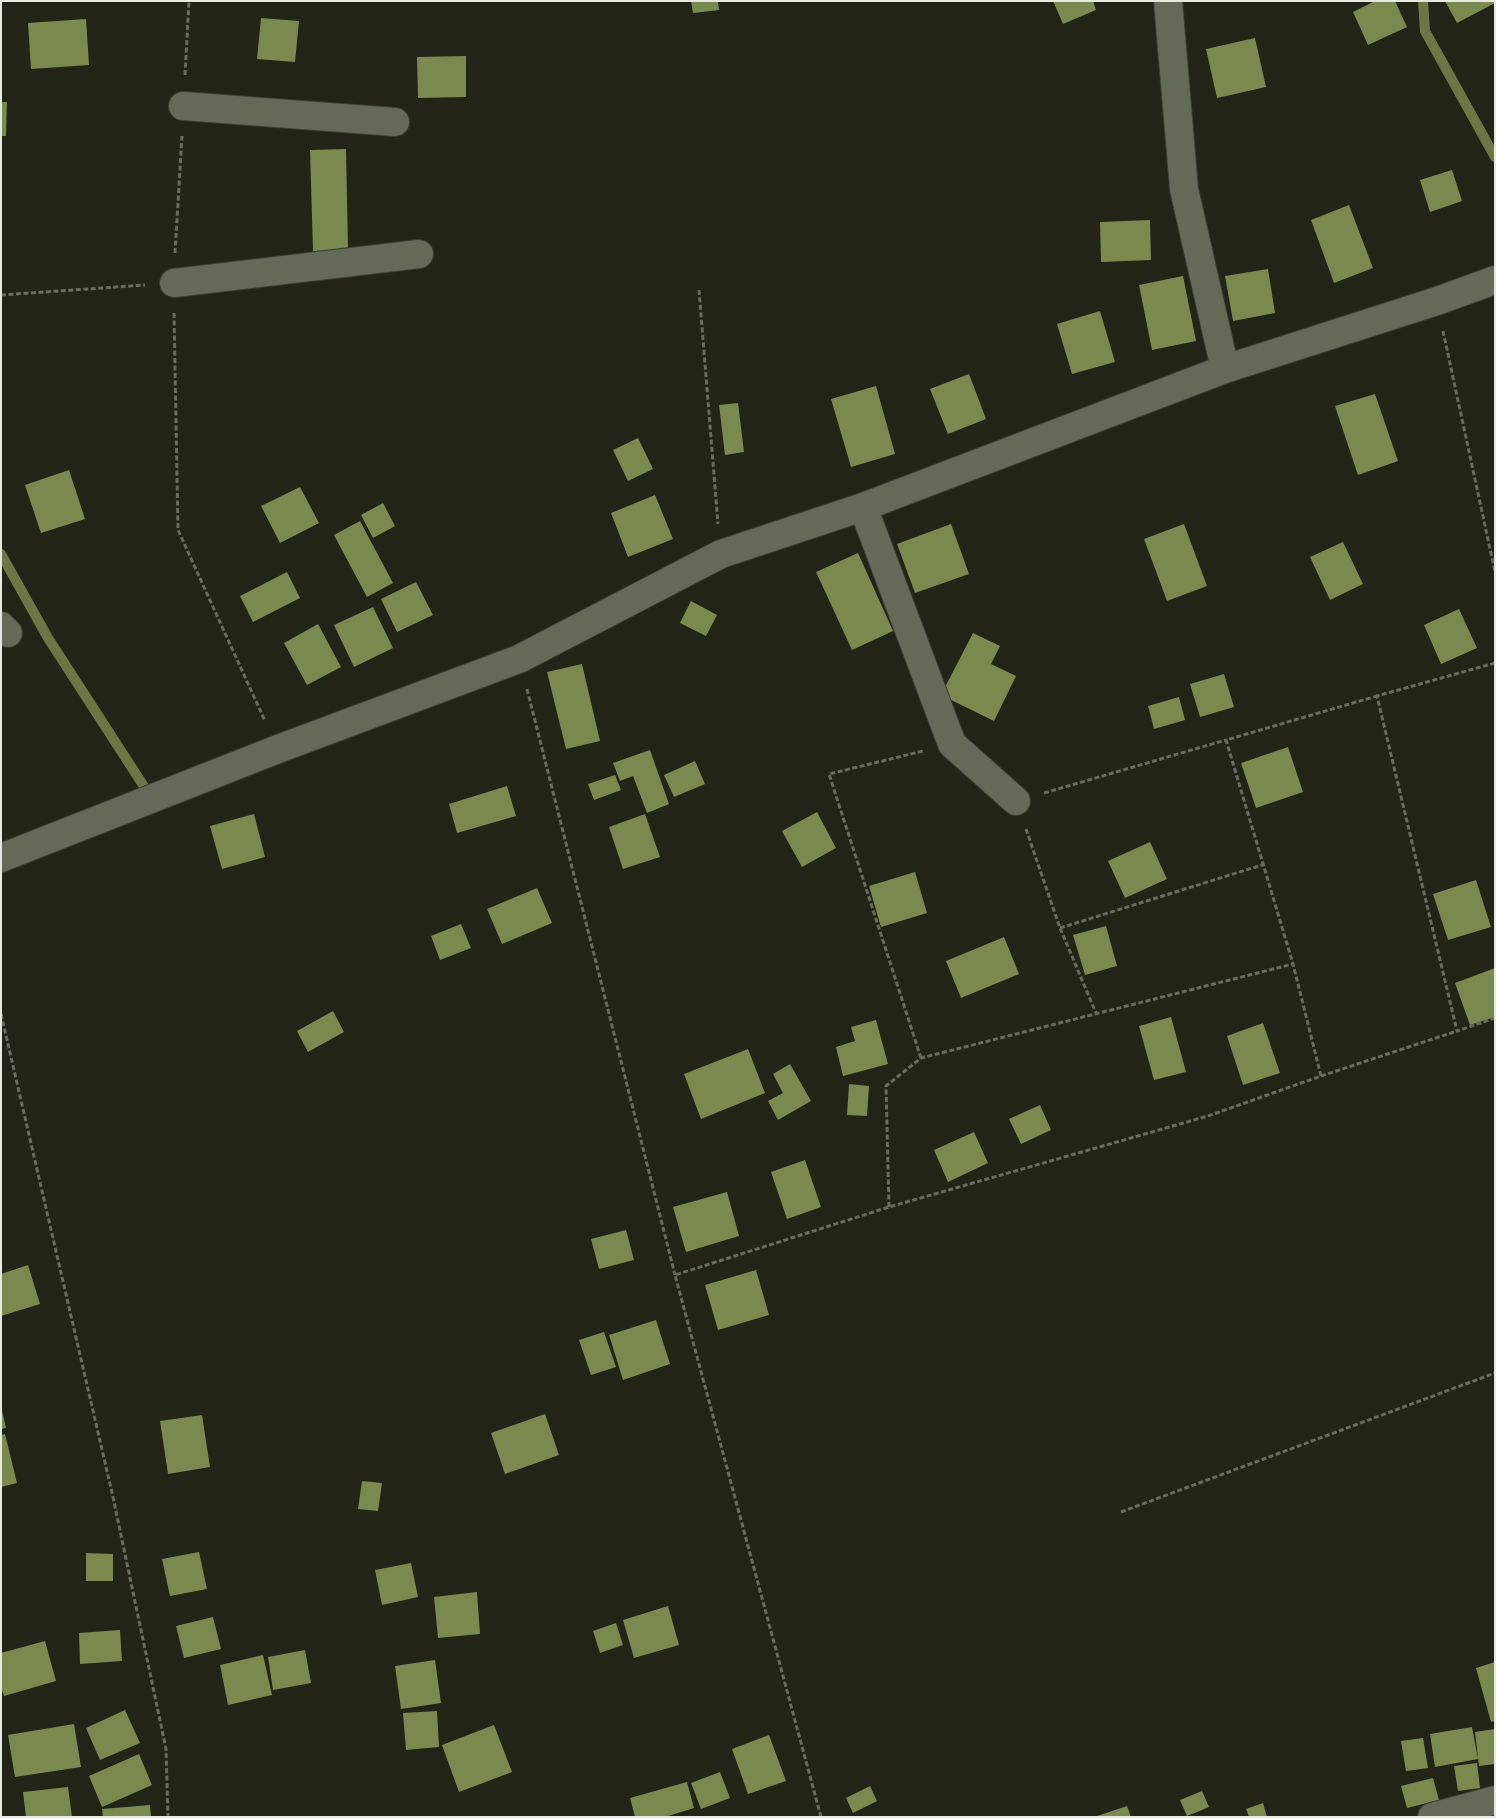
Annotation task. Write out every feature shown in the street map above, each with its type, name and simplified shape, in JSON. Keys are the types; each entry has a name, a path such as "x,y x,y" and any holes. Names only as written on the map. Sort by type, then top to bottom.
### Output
{"street":[{"path":"1168,1 1184,189 1225,369"},
{"path":"184,106 395,122"},
{"path":"174,283 419,254"},
{"path":"1,858 278,749 519,659 721,554 863,507 1225,369 1437,301 1495,280"},
{"path":"863,507 952,744 1016,801"},
{"path":"1432,1817 1495,1800"}],"path":[{"path":"189,1 174,283 178,530 278,749"},
{"path":"1,295 174,283"},
{"path":"698,290 721,554"},
{"path":"1437,301 1495,572"},
{"path":"519,659 675,1275 821,1817"},
{"path":"1096,1013 1060,928 1016,801 1495,663"},
{"path":"1377,696 1457,1031"},
{"path":"1226,740 1292,964 1321,1076"},
{"path":"921,1058 829,774 952,744"},
{"path":"1060,928 1262,865"},
{"path":"889,1207 886,1086 921,1058 1292,964"},
{"path":"1,1014 113,1497 166,1749 168,1817"},
{"path":"675,1275 889,1207 1208,1116 1495,1018"},
{"path":"1121,1512 1495,1373"}],"building":[{"path":"691,1 718,1 719,10 693,13"},
{"path":"1053,1 1093,1 1096,10 1063,24"},
{"path":"1375,1 1395,1 1407,27 1368,45 1353,12"},
{"path":"1445,1 1495,1 1495,3 1457,23"},
{"path":"261,18 299,21 295,62 257,59"},
{"path":"86,19 89,65 31,69 28,23"},
{"path":"1255,38 1266,87 1217,98 1206,49"},
{"path":"466,56 466,97 418,98 417,57"},
{"path":"1,102 7,102 6,136 1,136"},
{"path":"346,149 348,250 313,251 310,150"},
{"path":"1452,170 1462,201 1430,212 1420,180"},
{"path":"1349,205 1373,268 1334,283 1311,220"},
{"path":"1150,220 1151,260 1101,262 1100,222"},
{"path":"1268,269 1275,313 1233,321 1225,276"},
{"path":"1183,276 1196,341 1152,350 1139,285"},
{"path":"1100,311 1115,362 1072,374 1057,324"},
{"path":"969,374 986,419 948,434 930,389"},
{"path":"876,386 895,454 851,467 831,399"},
{"path":"1375,394 1398,461 1358,475 1335,406"},
{"path":"738,403 744,452 725,455 719,405"},
{"path":"638,438 653,469 628,481 613,450"},
{"path":"69,470 85,519 41,533 25,485"},
{"path":"300,487 319,523 280,543 261,506"},
{"path":"655,495 673,539 628,557 611,513"},
{"path":"383,503 395,526 373,538 361,515"},
{"path":"360,521 393,583 367,597 334,535"},
{"path":"951,524 969,574 915,593 897,544"},
{"path":"1184,524 1207,586 1167,601 1144,539"},
{"path":"1343,542 1363,584 1330,600 1310,557"},
{"path":"858,553 893,631 852,650 816,572"},
{"path":"287,572 300,598 253,622 240,596"},
{"path":"416,582 433,615 397,632 381,599"},
{"path":"691,601 717,615 706,636 680,623"},
{"path":"373,607 393,648 354,667 334,625"},
{"path":"1459,609 1477,648 1441,664 1424,625"},
{"path":"318,624 341,667 307,685 284,643"},
{"path":"973,633 1000,646 991,664 1016,676 994,721 941,695"},
{"path":"582,664 600,741 566,749 547,672"},
{"path":"1224,674 1234,707 1200,717 1190,684"},
{"path":"1179,697 1185,720 1154,729 1148,706"},
{"path":"1288,747 1303,792 1256,808 1241,763"},
{"path":"650,750 669,804 647,813 633,776 620,781 613,763"},
{"path":"695,761 705,784 674,797 664,775"},
{"path":"615,775 621,790 594,800 588,784"},
{"path":"507,786 516,816 457,833 449,804"},
{"path":"817,812 836,848 802,867 782,831"},
{"path":"254,814 265,857 222,869 210,826"},
{"path":"645,814 660,857 623,869 609,827"},
{"path":"1150,842 1167,879 1125,898 1108,861"},
{"path":"915,872 927,913 881,927 869,886"},
{"path":"1476,880 1491,927 1448,940 1433,894"},
{"path":"537,888 552,923 502,944 487,909"},
{"path":"461,924 471,948 440,960 431,936"},
{"path":"1106,926 1117,966 1085,975 1073,935"},
{"path":"1004,937 1019,974 961,998 946,961"},
{"path":"1495,968 1495,1017 1470,1025 1455,983"},
{"path":"333,1011 344,1032 308,1052 297,1031"},
{"path":"1171,1017 1186,1072 1154,1080 1139,1026"},
{"path":"876,1020 888,1064 843,1076 836,1047 855,1041 851,1027"},
{"path":"1263,1023 1280,1073 1243,1085 1227,1036"},
{"path":"748,1049 765,1093 701,1119 684,1074"},
{"path":"790,1064 811,1101 778,1120 768,1101 783,1093 773,1074"},
{"path":"849,1084 869,1086 867,1116 847,1115"},
{"path":"1040,1105 1051,1130 1021,1144 1009,1119"},
{"path":"974,1132 988,1163 948,1182 934,1150"},
{"path":"805,1160 821,1207 787,1219 771,1172"},
{"path":"727,1192 739,1236 686,1252 673,1207"},
{"path":"626,1230 634,1260 599,1269 591,1239"},
{"path":"28,1265 40,1304 1,1316 1,1274"},
{"path":"756,1270 769,1315 718,1330 705,1285"},
{"path":"656,1320 670,1364 623,1380 609,1335"},
{"path":"604,1332 616,1367 591,1375 579,1340"},
{"path":"1,1406 6,1428 1,1429"},
{"path":"545,1414 559,1455 505,1474 491,1433"},
{"path":"202,1415 210,1467 168,1474 160,1421"},
{"path":"5,1434 17,1483 1,1487 1,1435"},
{"path":"362,1481 382,1483 378,1511 358,1509"},
{"path":"199,1552 207,1589 170,1596 162,1559"},
{"path":"86,1553 113,1554 113,1581 86,1581"},
{"path":"411,1563 418,1597 382,1605 375,1570"},
{"path":"477,1592 480,1634 438,1638 434,1597"},
{"path":"668,1606 679,1645 634,1658 623,1620"},
{"path":"213,1617 221,1649 184,1658 176,1626"},
{"path":"616,1623 623,1645 600,1653 593,1631"},
{"path":"120,1630 122,1661 80,1664 79,1633"},
{"path":"45,1641 56,1681 4,1696 1,1687 1,1653"},
{"path":"305,1650 311,1683 273,1690 268,1657"},
{"path":"263,1655 272,1695 228,1705 220,1665"},
{"path":"435,1660 441,1703 401,1709 395,1666"},
{"path":"1495,1662 1495,1721 1491,1722 1476,1668"},
{"path":"125,1710 140,1743 100,1760 86,1728"},
{"path":"437,1711 439,1747 406,1750 403,1713"},
{"path":"74,1724 81,1767 15,1777 8,1735"},
{"path":"494,1725 512,1772 459,1792 442,1745"},
{"path":"1472,1727 1478,1759 1435,1767 1430,1734"},
{"path":"1495,1729 1495,1764 1479,1766 1475,1732"},
{"path":"769,1735 786,1781 748,1794 732,1749"},
{"path":"1423,1738 1428,1768 1406,1771 1401,1741"},
{"path":"139,1754 152,1785 102,1807 89,1776"},
{"path":"1477,1763 1480,1788 1458,1791 1454,1766"},
{"path":"720,1772 730,1798 701,1809 691,1783"},
{"path":"1433,1778 1439,1800 1407,1808 1401,1786"},
{"path":"687,1782 694,1808 665,1817 635,1817 630,1798"},
{"path":"870,1786 877,1801 853,1813 846,1798"},
{"path":"68,1787 72,1817 26,1817 23,1792"},
{"path":"1202,1791 1209,1807 1187,1816 1180,1800"},
{"path":"1263,1803 1267,1817 1249,1817 1246,1809"},
{"path":"150,1805 151,1817 103,1817 102,1809"},
{"path":"1127,1806 1131,1817 1097,1817 1097,1816"}],"waterway":[{"path":"1423,1 1425,31 1495,157"},
{"path":"1,554 48,638 145,788"}]}
